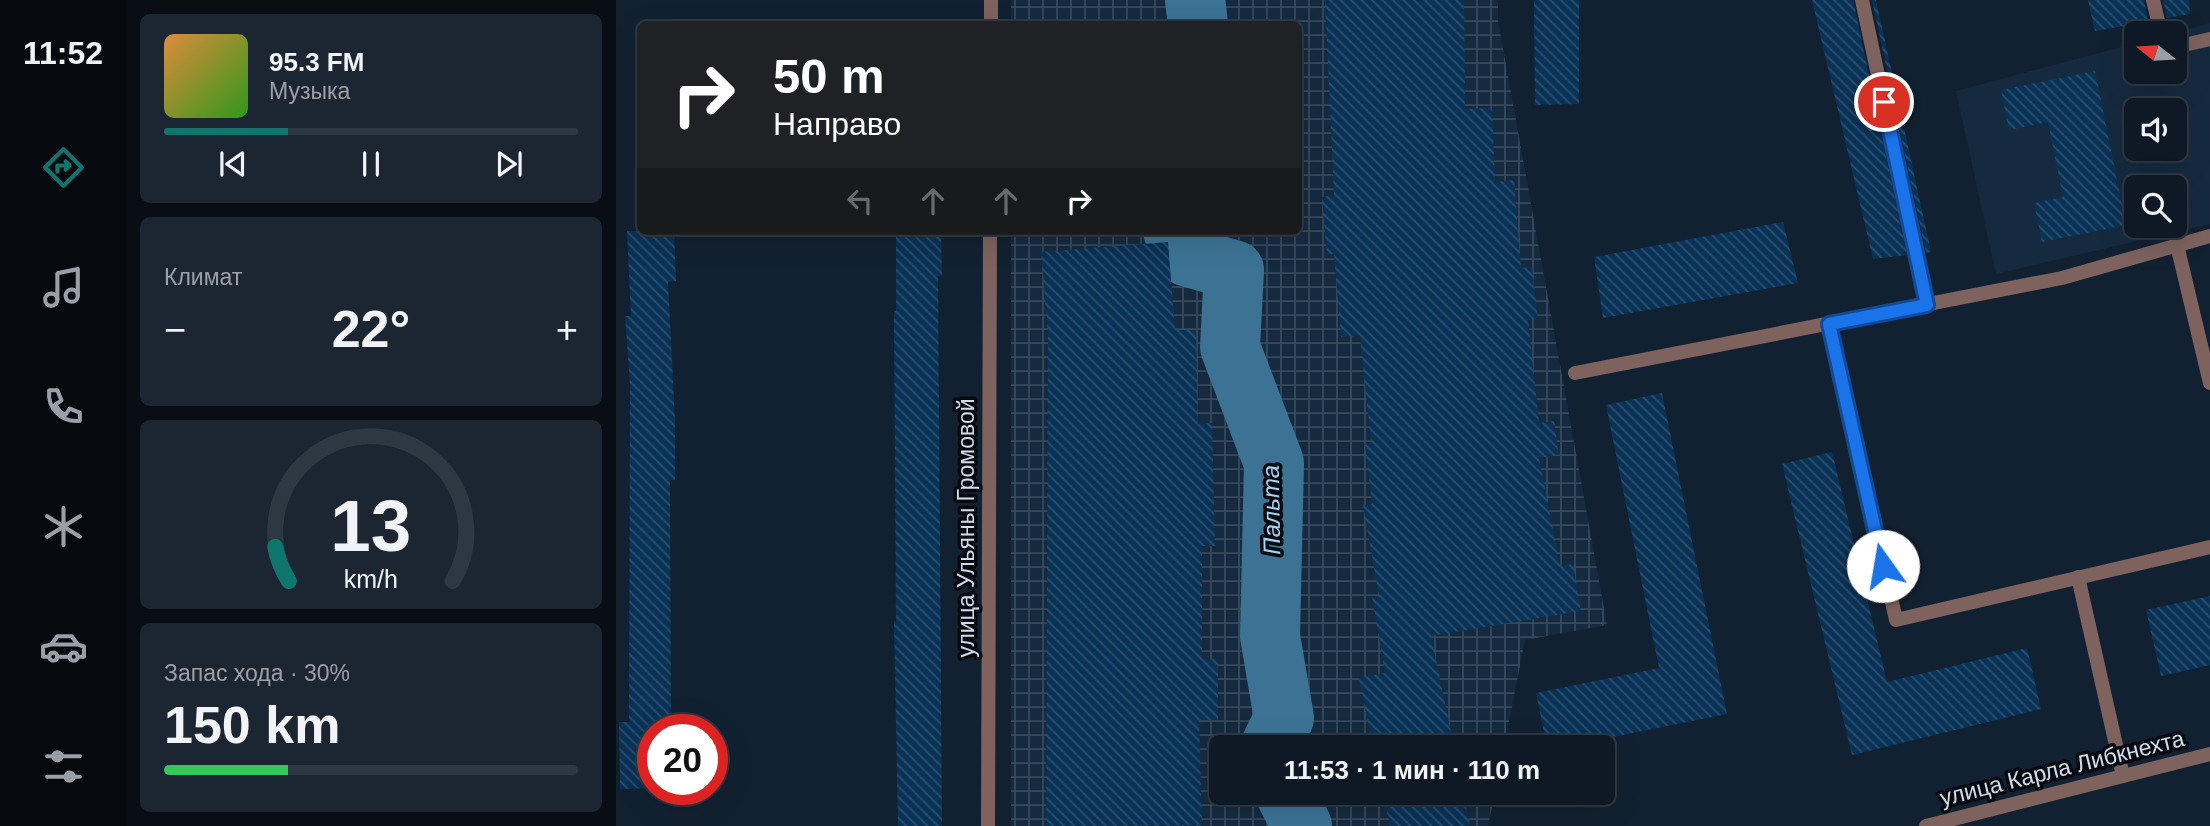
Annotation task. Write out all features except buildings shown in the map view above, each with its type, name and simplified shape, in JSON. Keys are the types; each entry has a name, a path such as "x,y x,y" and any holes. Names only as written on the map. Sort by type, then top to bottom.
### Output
{"street":[{"path":"991,0 991,21"},
{"path":"1862,0 1927,305"},
{"path":"2153,0 2158,21"},
{"path":"2188,44 2210,39"},
{"name":"улица Ульяны Громовой","path":"988,826 990,235"},
{"path":"1575,373 2062,278 2210,236"},
{"path":"2177,245 2210,383"},
{"path":"1829,324 1896,620 2210,547"},
{"path":"2078,577 2123,776"},
{"name":"улица Карла Либкнехта","path":"1926,826 2210,754"}],"shaded area":[{"path":"1011,0 1185,0 1187,21 1011,21"},
{"path":"1200,0 1498,0 1498,21 1607,625 1525,640 1506,735 1287,735 1292,684 1280,631 1287,459 1237,348 1239,262 1192,252 1183,235 1302,235 1302,21 1203,21"},
{"path":"2210,23 2210,224 2187,229 2187,175 2124,175 2124,238 2150,238 1996,274 1956,91 2124,46 2124,84 2188,84 2188,29"},
{"path":"1011,235 1170,235 1182,263 1226,275 1224,355 1261,460 1260,610 1274,713 1266,735 1209,735 1209,805 1280,805 1288,826 1011,826"},
{"path":"1306,805 1492,805 1488,826 1314,826"}],"waterway":[{"name":"Пальта","path":"1195,0 1198,21"},
{"name":"Пальта","path":"1175,235 1188,257 1234,270 1230,347 1274,463 1270,636 1284,718 1276,735"},
{"name":"Пальта","path":"1291,805 1302,826"}],"route":[{"path":"1883,566 1829,324 1927,305 1884,102"}]}
